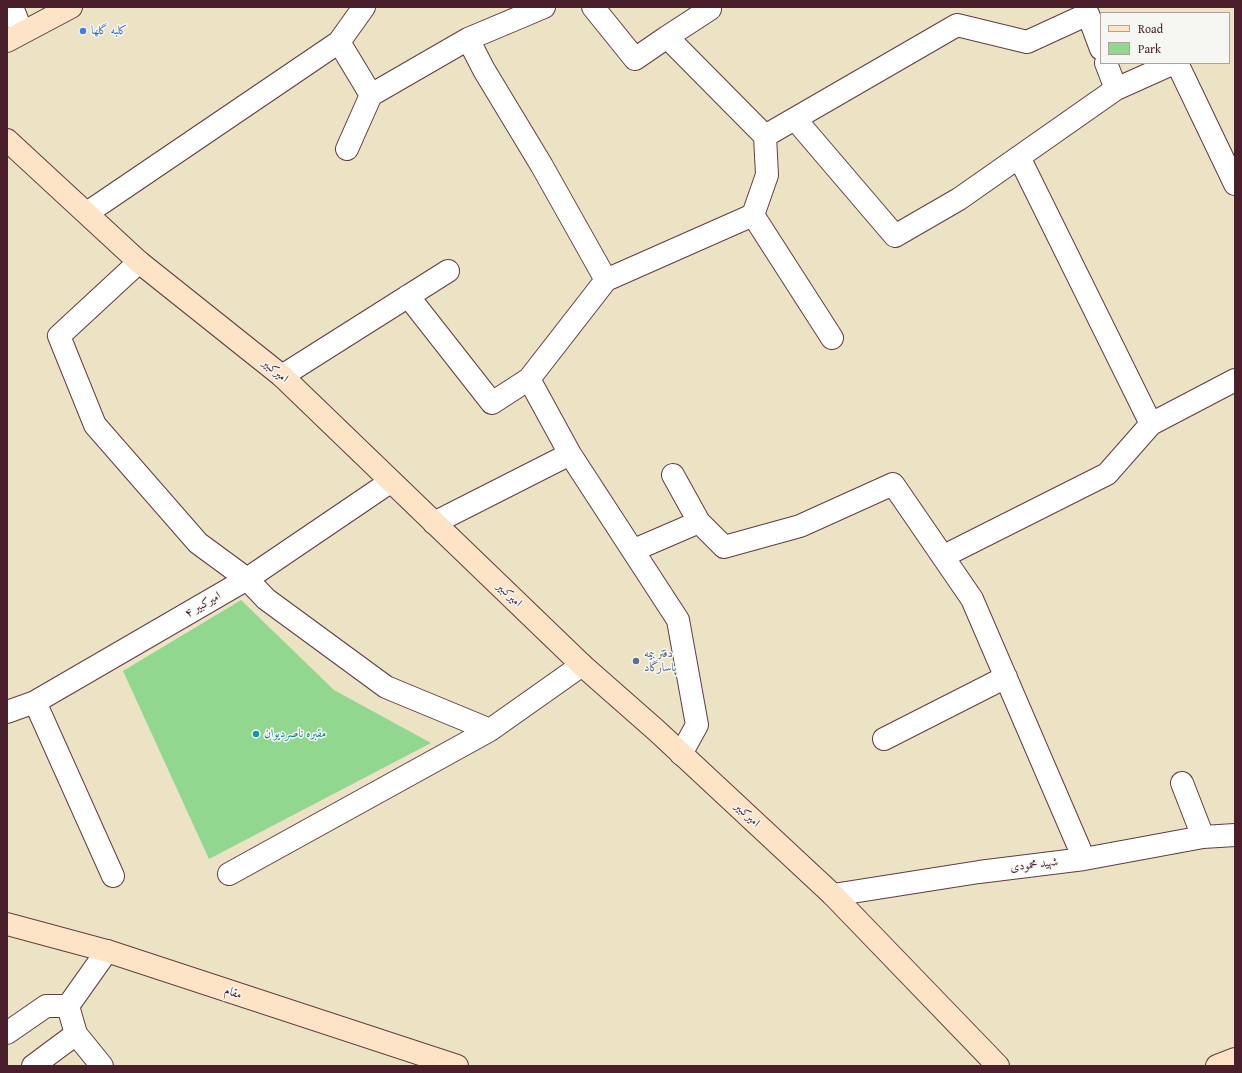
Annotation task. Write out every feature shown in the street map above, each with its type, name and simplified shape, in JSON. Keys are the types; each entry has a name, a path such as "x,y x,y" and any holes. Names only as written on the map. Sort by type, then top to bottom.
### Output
{"street":[{"path":"12,7 14,37 71,7"},
{"path":"88,213 339,42 364,7"},
{"path":"347,149 371,95 468,39 544,7"},
{"path":"592,7 635,59 710,8 709,7"},
{"path":"765,136 956,25 1027,42 1088,14 1100,46"},
{"path":"408,296 492,403 529,378 606,280 753,215 767,175 765,136 667,37"},
{"path":"468,39 484,70 542,166 606,280"},
{"path":"339,42 371,95"},
{"path":"1106,64 1116,89"},
{"path":"795,119 895,236 959,199 1116,89 1174,64"},
{"path":"1176,64 1235,184"},
{"name":"امیرکبیر","path":"7,140 88,213 139,262 282,376 390,482 582,665 681,754 833,895 998,1066"},
{"path":"1019,157 1151,424"},
{"path":"753,215 832,338"},
{"path":"139,262 59,336 95,425 198,543 247,579 266,599 386,687 490,730"},
{"path":"282,376 448,271"},
{"path":"529,378 570,454 634,550 678,620 697,725 681,754"},
{"path":"944,556 1107,474 1151,424 1235,380"},
{"path":"434,523 570,454"},
{"path":"672,475 699,522 724,547 800,526 893,484 944,556 972,599 1084,859"},
{"name":"امیرکبیر ۴","path":"7,712 35,702 247,579 390,482"},
{"path":"634,550 699,522"},
{"path":"229,874 490,730 582,665"},
{"path":"884,739 1006,677"},
{"path":"35,702 113,876"},
{"path":"1182,783 1203,837"},
{"name":"شهید محمودی","path":"833,895 979,872 1084,859 1203,837 1235,835"},
{"name":"مقام","path":"7,924 107,951 457,1066"},
{"path":"68,1006 107,951"},
{"path":"7,1033 46,1006 68,1006"},
{"path":"68,1006 76,1034 102,1066"},
{"path":"33,1066 76,1034"},
{"path":"1217,1066 1235,1059"}],"green space":[{"path":"241,600 334,690 431,743 209,859 123,671"}],"place":[{"name":"کلبه گلها","path":"83,31"},
{"name":"دفتر بیمه پاسارگاد","path":"636,661"},
{"name":"مقبره ناصردیوان","path":"256,734"}]}
